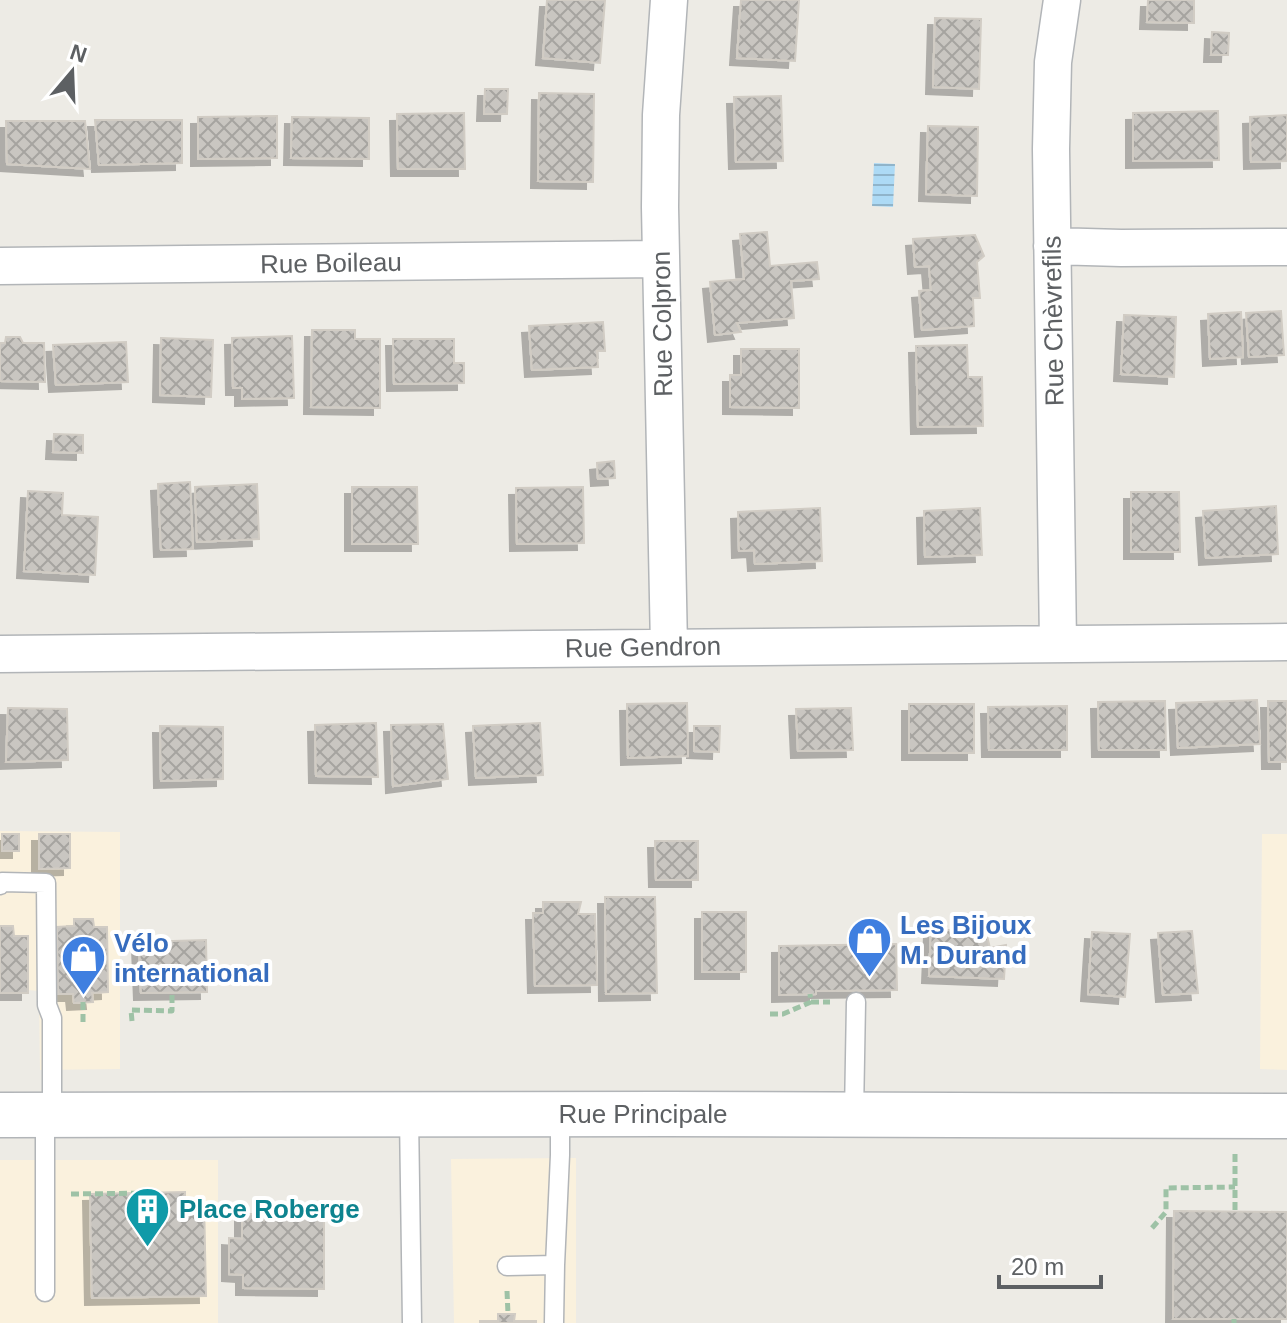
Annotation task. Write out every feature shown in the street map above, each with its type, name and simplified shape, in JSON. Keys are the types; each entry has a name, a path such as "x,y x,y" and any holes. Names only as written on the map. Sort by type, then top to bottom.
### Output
{"street":[{"name":"Rue Colpron","path":"669,0 661,115 669,647"},
{"name":"Rue Chèvrefils","path":"1058,643 1051,103 1062,0"},
{"path":"1052,246 1287,247"},
{"name":"Rue Boileau","path":"0,266 661,259"},
{"name":"Rue Gendron","path":"0,654 1287,642"},
{"name":"Rue Principale","path":"0,1115 1287,1116"}],"lane":[{"path":"0,885 2,882 46,883 47,1005 52,1018 45,1292"},
{"path":"854,1114 856,1002"},
{"path":"554,1323 560,1114"},
{"path":"409,1115 412,1323"},
{"path":"507,1266 555,1265"}],"path":[{"path":"132,1021 131,1010 172,1011 172,992"},
{"path":"770,1014 783,1014 811,1002 810,994"},
{"path":"83,1002 83,1025"},
{"path":"1235,1154 1235,1211"},
{"path":"1152,1228 1166,1212 1166,1188 1235,1187"},
{"path":"90,1194 158,1193"},
{"path":"285,1205 286,1214"}],"shaded area":[{"path":"0,831 120,832 120,1069 40,1070 39,991 28,990 28,936 14,936 13,926 0,926"},
{"path":"1262,834 1287,834 1287,1070 1260,1069"},
{"path":"576,1158 576,1323 454,1323 451,1159"},
{"path":"0,1160 218,1160 218,1323 0,1323"}],"water":[{"path":"874,163 895,164 893,207 872,206"}],"building":[{"path":"547,0 605,0 600,63 543,58"},
{"path":"741,0 799,0 795,61 737,58"},
{"path":"1148,0 1194,0 1194,23 1147,22"},
{"path":"935,18 981,19 979,89 933,87"},
{"path":"1212,32 1229,33 1228,55 1211,55"},
{"path":"485,89 508,89 507,114 484,114"},
{"path":"539,93 594,94 593,182 538,181"},
{"path":"781,96 783,161 736,162 734,97"},
{"path":"1218,111 1219,160 1133,161 1133,113"},
{"path":"464,113 465,169 398,169 397,114"},
{"path":"1287,115 1287,161 1251,162 1250,117"},
{"path":"277,116 277,158 198,159 198,117"},
{"path":"292,117 369,118 369,159 291,158"},
{"path":"95,120 182,120 182,163 99,165"},
{"path":"6,121 85,121 90,169 7,164"},
{"path":"928,126 978,127 977,196 926,194"},
{"path":"767,232 770,266 817,262 819,279 791,281 794,318 737,323 741,332 715,335 710,282 744,279 740,234"},
{"path":"975,235 984,256 977,262 980,298 973,298 974,326 922,330 919,291 931,290 929,266 915,267 913,239"},
{"path":"1281,311 1284,355 1249,357 1246,313"},
{"path":"1241,312 1243,357 1210,359 1208,314"},
{"path":"1124,315 1176,317 1174,377 1121,374"},
{"path":"603,322 605,351 597,351 598,367 532,370 529,326"},
{"path":"312,330 355,330 355,339 380,339 380,408 311,407"},
{"path":"292,336 294,398 242,399 242,388 233,388 232,338"},
{"path":"6,337 20,337 23,343 44,343 45,382 0,381 0,343 5,343"},
{"path":"161,338 213,340 211,397 160,395"},
{"path":"393,339 454,339 454,363 464,363 464,383 394,384"},
{"path":"126,342 128,382 56,385 53,345"},
{"path":"967,345 968,377 982,377 983,426 918,427 916,346"},
{"path":"741,349 799,349 799,408 730,407 730,375 741,375"},
{"path":"54,434 83,435 83,453 53,452"},
{"path":"614,461 615,478 598,479 597,463"},
{"path":"190,482 193,549 161,550 158,484"},
{"path":"257,484 259,539 197,542 195,487"},
{"path":"352,487 417,487 418,544 352,544"},
{"path":"583,487 584,543 517,544 516,488"},
{"path":"28,491 63,493 62,515 98,517 95,575 24,571"},
{"path":"1131,492 1179,492 1180,552 1131,552"},
{"path":"1276,506 1278,554 1206,558 1203,511"},
{"path":"820,508 822,561 755,564 754,550 739,551 738,512"},
{"path":"980,508 982,555 925,557 924,511"},
{"path":"1257,700 1260,744 1178,748 1176,703"},
{"path":"1165,701 1166,750 1099,750 1098,702"},
{"path":"1268,701 1287,701 1287,762 1269,762"},
{"path":"687,703 688,756 628,758 627,704"},
{"path":"909,704 974,704 974,753 909,753"},
{"path":"1067,706 1067,750 989,750 988,707"},
{"path":"8,708 67,709 68,760 6,762"},
{"path":"851,708 853,750 798,751 796,709"},
{"path":"376,723 378,777 316,776 315,725"},
{"path":"540,723 543,775 476,778 473,726"},
{"path":"443,724 448,779 393,786 391,725"},
{"path":"160,726 223,727 223,779 161,781"},
{"path":"694,726 720,726 719,752 694,751"},
{"path":"2,834 19,834 19,851 2,851"},
{"path":"39,834 70,834 70,868 39,869"},
{"path":"655,841 698,841 698,880 656,880"},
{"path":"605,897 655,897 657,993 606,994"},
{"path":"543,902 581,902 578,914 595,914 597,985 535,986 533,913 543,913"},
{"path":"702,912 746,912 746,972 702,972"},
{"path":"74,919 93,919 94,927 107,927 108,992 92,993 93,1002 74,1003 73,994 58,994 57,927 74,926"},
{"path":"0,926 13,926 14,936 28,936 28,993 0,993"},
{"path":"931,929 986,932 990,948 1006,945 1004,979 929,976"},
{"path":"1192,931 1198,993 1163,995 1158,933"},
{"path":"1092,932 1130,934 1125,997 1088,994"},
{"path":"206,940 207,992 141,993 139,942"},
{"path":"896,944 897,990 816,991 816,994 779,995 779,946"},
{"name":"Place Roberge","path":"185,1192 185,1200 204,1199 206,1296 92,1298 90,1194"},
{"path":"1174,1211 1287,1212 1287,1319 1173,1319"},
{"path":"242,1214 324,1214 324,1289 243,1288 243,1275 229,1274 229,1238 242,1239"},
{"path":"498,1314 515,1314 514,1321 536,1323 480,1323 498,1321"}],"place":[{"name":"Les Bijoux M. Durand","path":"869,979"},
{"name":"Vélo international","path":"83,997"},
{"name":"Place Roberge","path":"148,1248"}]}
